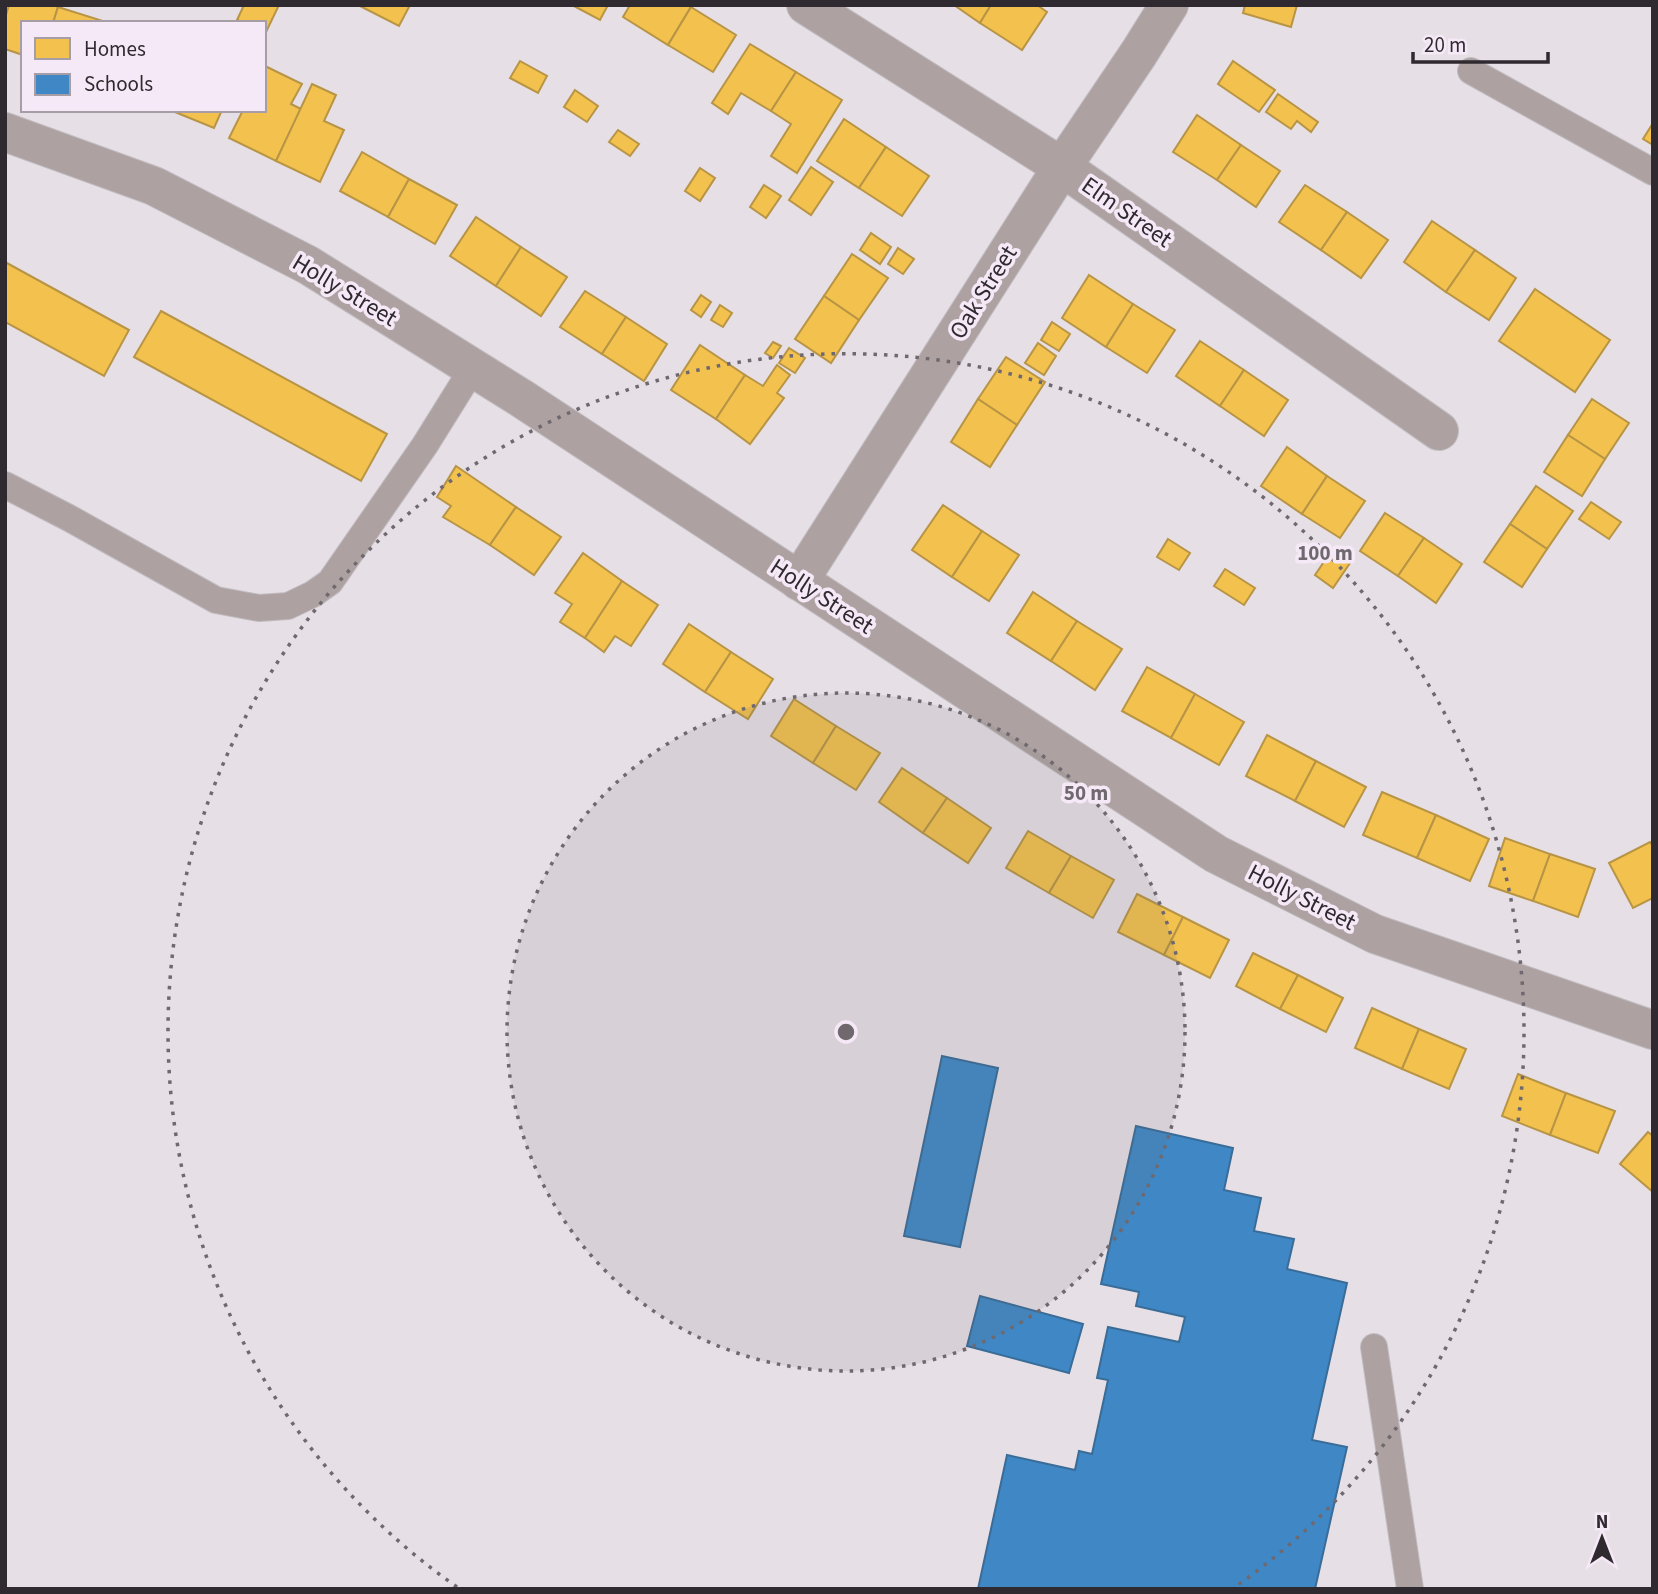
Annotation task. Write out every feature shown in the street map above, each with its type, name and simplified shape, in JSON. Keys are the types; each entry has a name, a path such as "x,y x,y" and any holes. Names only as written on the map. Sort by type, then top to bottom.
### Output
{"street":[{"name":"Elm Street","path":"806,5 1062,167 1439,431"},
{"name":"Oak Street","path":"799,582 1062,167 1169,5"},
{"name":"Holly Street","path":"5,132 154,186 308,265 521,398 1216,854 1375,934 1653,1030"}],"lane":[{"path":"1471,71 1653,172"},
{"path":"5,485 216,600 260,608 288,606 330,582 425,445 473,368"},
{"path":"1374,1347 1410,1589"}],"building: Homes":[{"path":"9,5 58,7 54,21 21,21 21,54 5,49 5,18"},
{"path":"244,5 279,5 266,32 266,21 237,20"},
{"path":"358,5 410,5 399,26"},
{"path":"572,5 608,5 600,20"},
{"path":"630,5 691,7 668,45 623,17"},
{"path":"954,5 991,5 980,23"},
{"path":"991,5 1037,5 1047,12 1022,50 980,23"},
{"path":"1245,5 1297,5 1291,27 1243,13"},
{"path":"58,7 103,21 54,21"},
{"path":"691,7 736,35 713,72 668,45"},
{"path":"750,44 796,72 771,111 741,93 728,114 712,103"},
{"path":"520,61 547,76 538,93 510,78"},
{"path":"1233,61 1275,90 1259,112 1218,84"},
{"path":"266,66 302,84 291,104 301,109 276,161 229,138 242,112 266,112"},
{"path":"796,72 842,100 797,173 771,156 791,124 771,111"},
{"path":"312,84 336,95 324,121 344,130 320,182 276,161"},
{"path":"575,90 598,106 587,122 564,107"},
{"path":"1278,94 1318,122 1311,132 1297,121 1291,129 1266,112"},
{"path":"175,112 221,112 214,128"},
{"path":"1197,115 1241,145 1217,180 1173,152"},
{"path":"844,119 886,147 859,188 817,161"},
{"path":"1653,123 1653,145 1643,139"},
{"path":"618,130 639,144 630,156 609,142"},
{"path":"1241,145 1280,171 1256,207 1217,180"},
{"path":"886,147 929,176 902,216 859,188"},
{"path":"362,152 409,179 388,217 340,191"},
{"path":"811,167 833,182 811,215 789,200"},
{"path":"700,168 715,178 700,201 685,191"},
{"path":"409,179 457,205 435,244 388,217"},
{"path":"764,185 781,196 766,218 750,207"},
{"path":"1305,185 1347,212 1321,250 1279,222"},
{"path":"1347,212 1388,240 1361,278 1321,250"},
{"path":"476,217 521,247 496,286 450,256"},
{"path":"1432,221 1475,250 1446,292 1404,262"},
{"path":"871,233 891,247 880,264 860,250"},
{"path":"521,247 567,277 541,316 496,286"},
{"path":"898,248 914,259 903,274 888,264"},
{"path":"1475,250 1516,278 1489,320 1446,292"},
{"path":"852,254 888,278 859,320 824,296"},
{"path":"5,262 129,330 104,376 5,322"},
{"path":"1089,275 1133,304 1106,347 1062,318"},
{"path":"1535,289 1610,340 1575,392 1499,341"},
{"path":"585,291 626,317 602,354 560,327"},
{"path":"701,295 711,302 701,317 691,310"},
{"path":"824,296 859,320 831,363 795,339"},
{"path":"1133,304 1175,330 1147,373 1106,347"},
{"path":"720,305 732,313 723,327 711,320"},
{"path":"161,311 387,434 361,481 134,357"},
{"path":"626,317 667,344 644,381 602,354"},
{"path":"1052,322 1070,334 1059,351 1041,340"},
{"path":"1200,341 1244,370 1220,406 1176,376"},
{"path":"773,342 781,346 773,358 765,353"},
{"path":"1038,343 1056,356 1044,375 1025,363"},
{"path":"700,345 745,375 716,419 671,390"},
{"path":"789,348 805,358 795,373 779,363"},
{"path":"1006,357 1045,382 1017,425 978,399"},
{"path":"777,365 790,375 777,393 784,398 750,444 716,419 745,375 763,386"},
{"path":"1244,370 1288,400 1264,436 1220,406"},
{"path":"978,399 1017,425 990,467 951,442"},
{"path":"1592,399 1629,423 1605,459 1568,435"},
{"path":"1568,435 1605,459 1582,496 1544,472"},
{"path":"1287,447 1327,476 1302,514 1261,486"},
{"path":"456,466 516,507 490,545 443,517 451,506 437,497"},
{"path":"1327,476 1365,501 1340,538 1302,514"},
{"path":"1536,486 1573,511 1547,549 1510,524"},
{"path":"1591,502 1621,522 1609,539 1579,519"},
{"path":"943,505 982,531 952,577 912,550"},
{"path":"516,507 561,537 534,575 490,545"},
{"path":"1385,513 1424,538 1398,576 1360,551"},
{"path":"1510,524 1547,549 1522,587 1484,562"},
{"path":"982,531 1019,555 989,601 952,577"},
{"path":"1424,538 1462,564 1436,603 1398,576"},
{"path":"1168,539 1190,553 1179,570 1157,557"},
{"path":"1332,550 1350,563 1333,588 1315,575"},
{"path":"583,553 622,581 585,638 560,622 572,604 555,593"},
{"path":"1225,569 1255,588 1244,605 1214,586"},
{"path":"622,581 658,605 631,646 615,636 604,652 585,638"},
{"path":"1033,592 1077,621 1051,661 1007,633"},
{"path":"1077,621 1122,649 1095,690 1051,661"},
{"path":"689,624 731,652 705,692 663,664"},
{"path":"731,652 773,679 748,719 705,692"},
{"path":"1147,667 1195,694 1171,738 1122,711"},
{"path":"1195,694 1244,722 1219,765 1171,738"},
{"path":"794,699 836,726 813,763 771,736"},
{"path":"836,726 880,753 856,790 813,763"},
{"path":"1267,735 1316,761 1295,801 1246,776"},
{"path":"1316,761 1366,787 1344,827 1295,801"},
{"path":"902,768 947,798 923,833 879,802"},
{"path":"1382,792 1436,815 1417,858 1363,835"},
{"path":"947,798 991,828 968,863 923,833"},
{"path":"1436,815 1489,839 1470,881 1417,858"},
{"path":"1028,831 1071,856 1049,893 1006,868"},
{"path":"1505,838 1550,854 1533,901 1489,886"},
{"path":"1650,842 1653,846 1653,898 1633,908 1609,863"},
{"path":"1550,854 1595,869 1578,917 1533,901"},
{"path":"1071,856 1114,880 1093,918 1049,893"},
{"path":"1137,894 1183,917 1164,955 1118,932"},
{"path":"1183,917 1229,940 1210,978 1164,955"},
{"path":"1253,953 1298,975 1280,1009 1236,986"},
{"path":"1298,975 1343,998 1326,1032 1280,1009"},
{"path":"1372,1008 1419,1029 1402,1069 1355,1048"},
{"path":"1419,1029 1466,1049 1449,1089 1402,1069"},
{"path":"1518,1074 1566,1093 1550,1135 1502,1116"},
{"path":"1566,1093 1615,1111 1598,1153 1550,1135"},
{"path":"1648,1132 1653,1136 1653,1192 1620,1164"}],"building: Schools":[{"path":"942,1056 998,1068 960,1247 904,1236"},
{"path":"1136,1126 1233,1148 1224,1190 1261,1198 1254,1231 1294,1239 1287,1269 1347,1283 1312,1440 1347,1447 1315,1589 978,1589 1007,1455 1075,1470 1079,1451 1092,1454 1108,1380 1097,1378 1108,1327 1179,1342 1185,1317 1136,1306 1139,1292 1101,1284"},
{"path":"980,1296 1083,1324 1069,1373 967,1346"}]}
